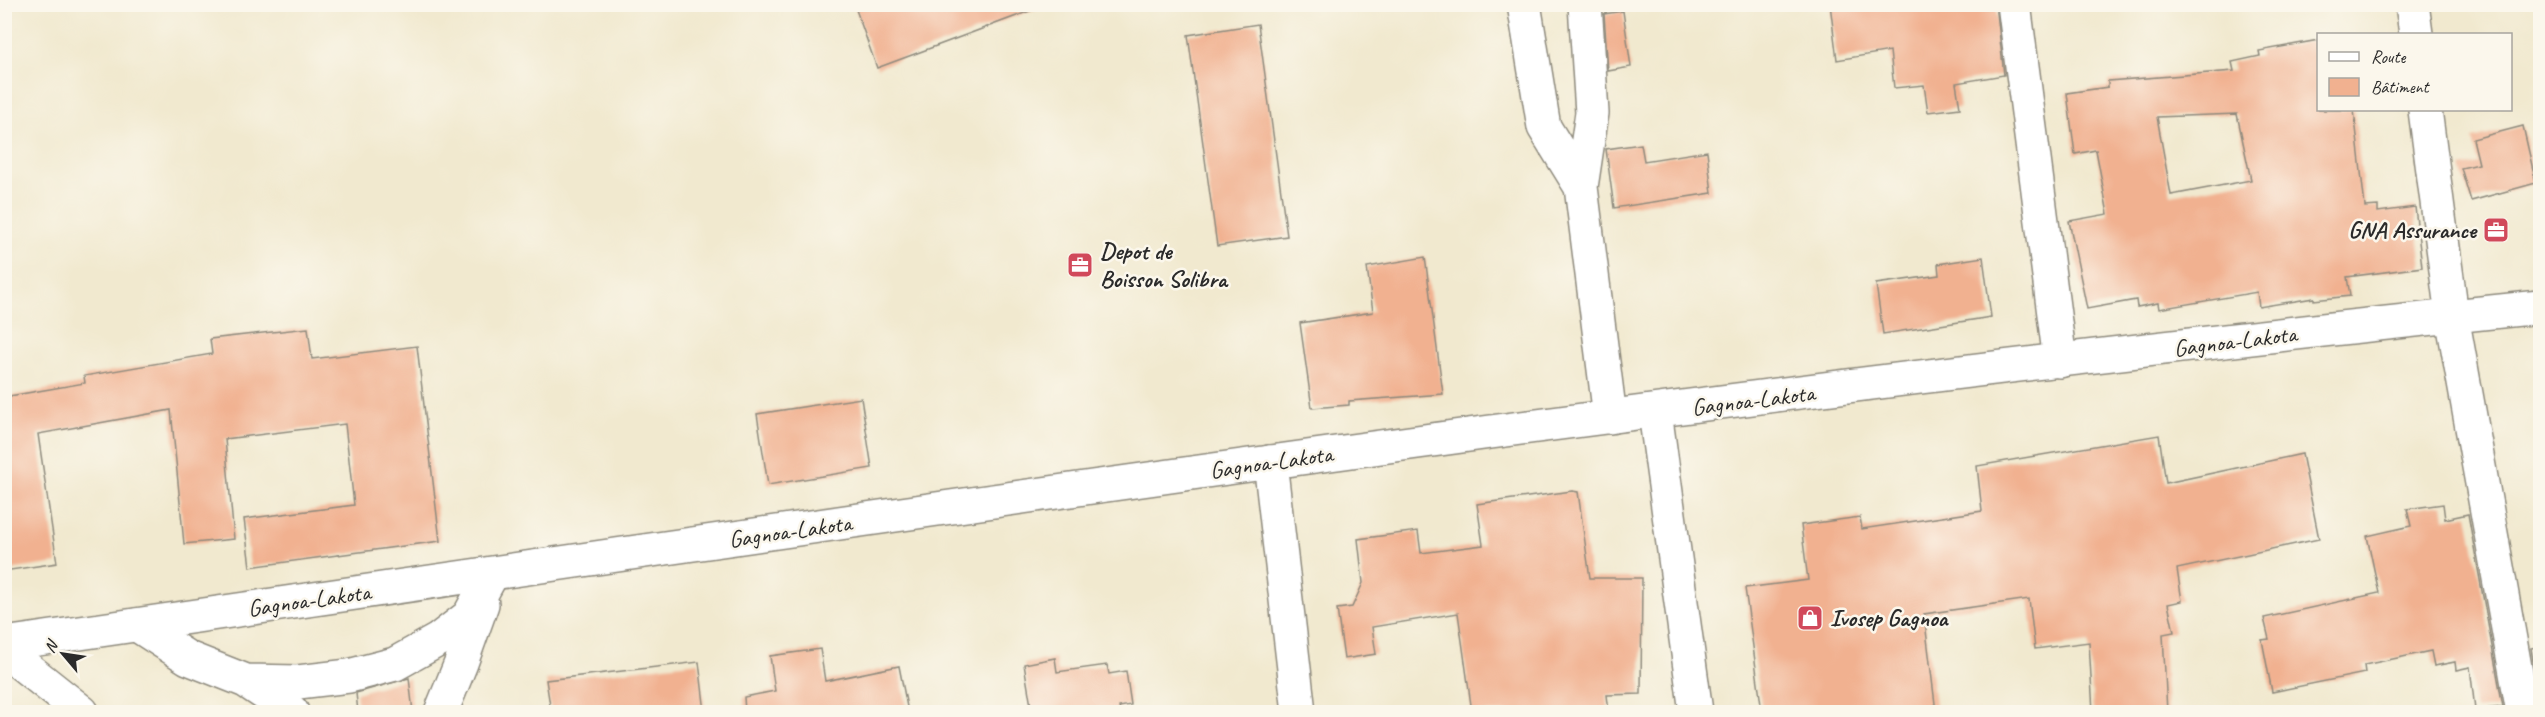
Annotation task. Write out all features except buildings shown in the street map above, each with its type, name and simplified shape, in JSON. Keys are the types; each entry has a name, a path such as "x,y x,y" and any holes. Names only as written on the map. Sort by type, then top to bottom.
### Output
{"main road":[{"path":"1524,4 1544,127 1581,187"},
{"path":"1585,4 1592,113 1581,187 1610,417"},
{"path":"2014,4 2060,361"},
{"path":"2412,4 2416,33"},
{"path":"2425,111 2452,316 2523,712"},
{"name":"Gagnoa-Lakota","path":"4,644 1270,462 2060,361 2541,307"},
{"path":"1655,412 1696,712"},
{"path":"1270,462 1299,712"},
{"path":"246,681 298,682 349,676 395,664 438,640 469,616 492,574"},
{"path":"441,712 492,574"},
{"path":"137,625 188,658 246,681 292,712"},
{"path":"4,650 82,712"}],"place":[{"name":"GNA Assurance","path":"2496,230"},
{"name":"Depot de Boisson Solibra","path":"1080,265"},
{"name":"Ivosep Gagnoa","path":"1810,618"}]}
